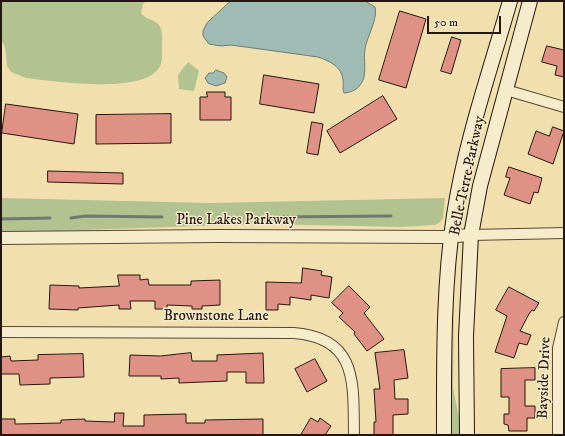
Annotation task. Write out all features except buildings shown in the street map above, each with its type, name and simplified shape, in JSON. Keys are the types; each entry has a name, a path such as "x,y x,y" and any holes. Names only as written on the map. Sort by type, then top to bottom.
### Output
{"main road":[{"name":"Belle Terre Parkway","path":"444,435 444,352 452,236 461,177 510,1"},
{"name":"Belle Terre Parkway","path":"467,435 466,336 471,235 480,186 530,1"}],"street":[{"path":"506,90 564,107"},
{"path":"471,235 564,233"},
{"name":"Pine Lakes Parkway","path":"1,238 471,235"},
{"name":"Bayside Drive","path":"558,435 558,348 564,322"},
{"name":"Brownstone Lane","path":"1,332 294,333 317,336 334,346 344,356 350,370 353,388 354,435"}],"green space":[{"path":"1,1 146,1 143,4 141,13 143,16 157,23 162,31 162,58 160,66 149,76 134,81 116,84 56,82 26,78 11,72 7,66 5,47 1,40"},
{"path":"188,62 199,71 194,91 179,89 178,75"},
{"path":"1,198 210,203 445,198 443,218 435,225 403,227 255,224 1,233"},
{"path":"454,286 453,388 461,435 450,435"}],"water":[{"path":"231,1 365,1 375,7 376,12 374,23 365,49 365,73 359,87 350,92 344,93 342,75 338,68 318,57 231,45 221,46 209,44 203,36 203,31 207,23"},
{"path":"216,70 224,73 227,77 225,83 216,86 208,83 205,78 209,73 213,73"}],"waterway":[{"path":"71,218 85,216 162,217"},
{"path":"275,217 391,216"},
{"path":"1,219 50,218"}]}
